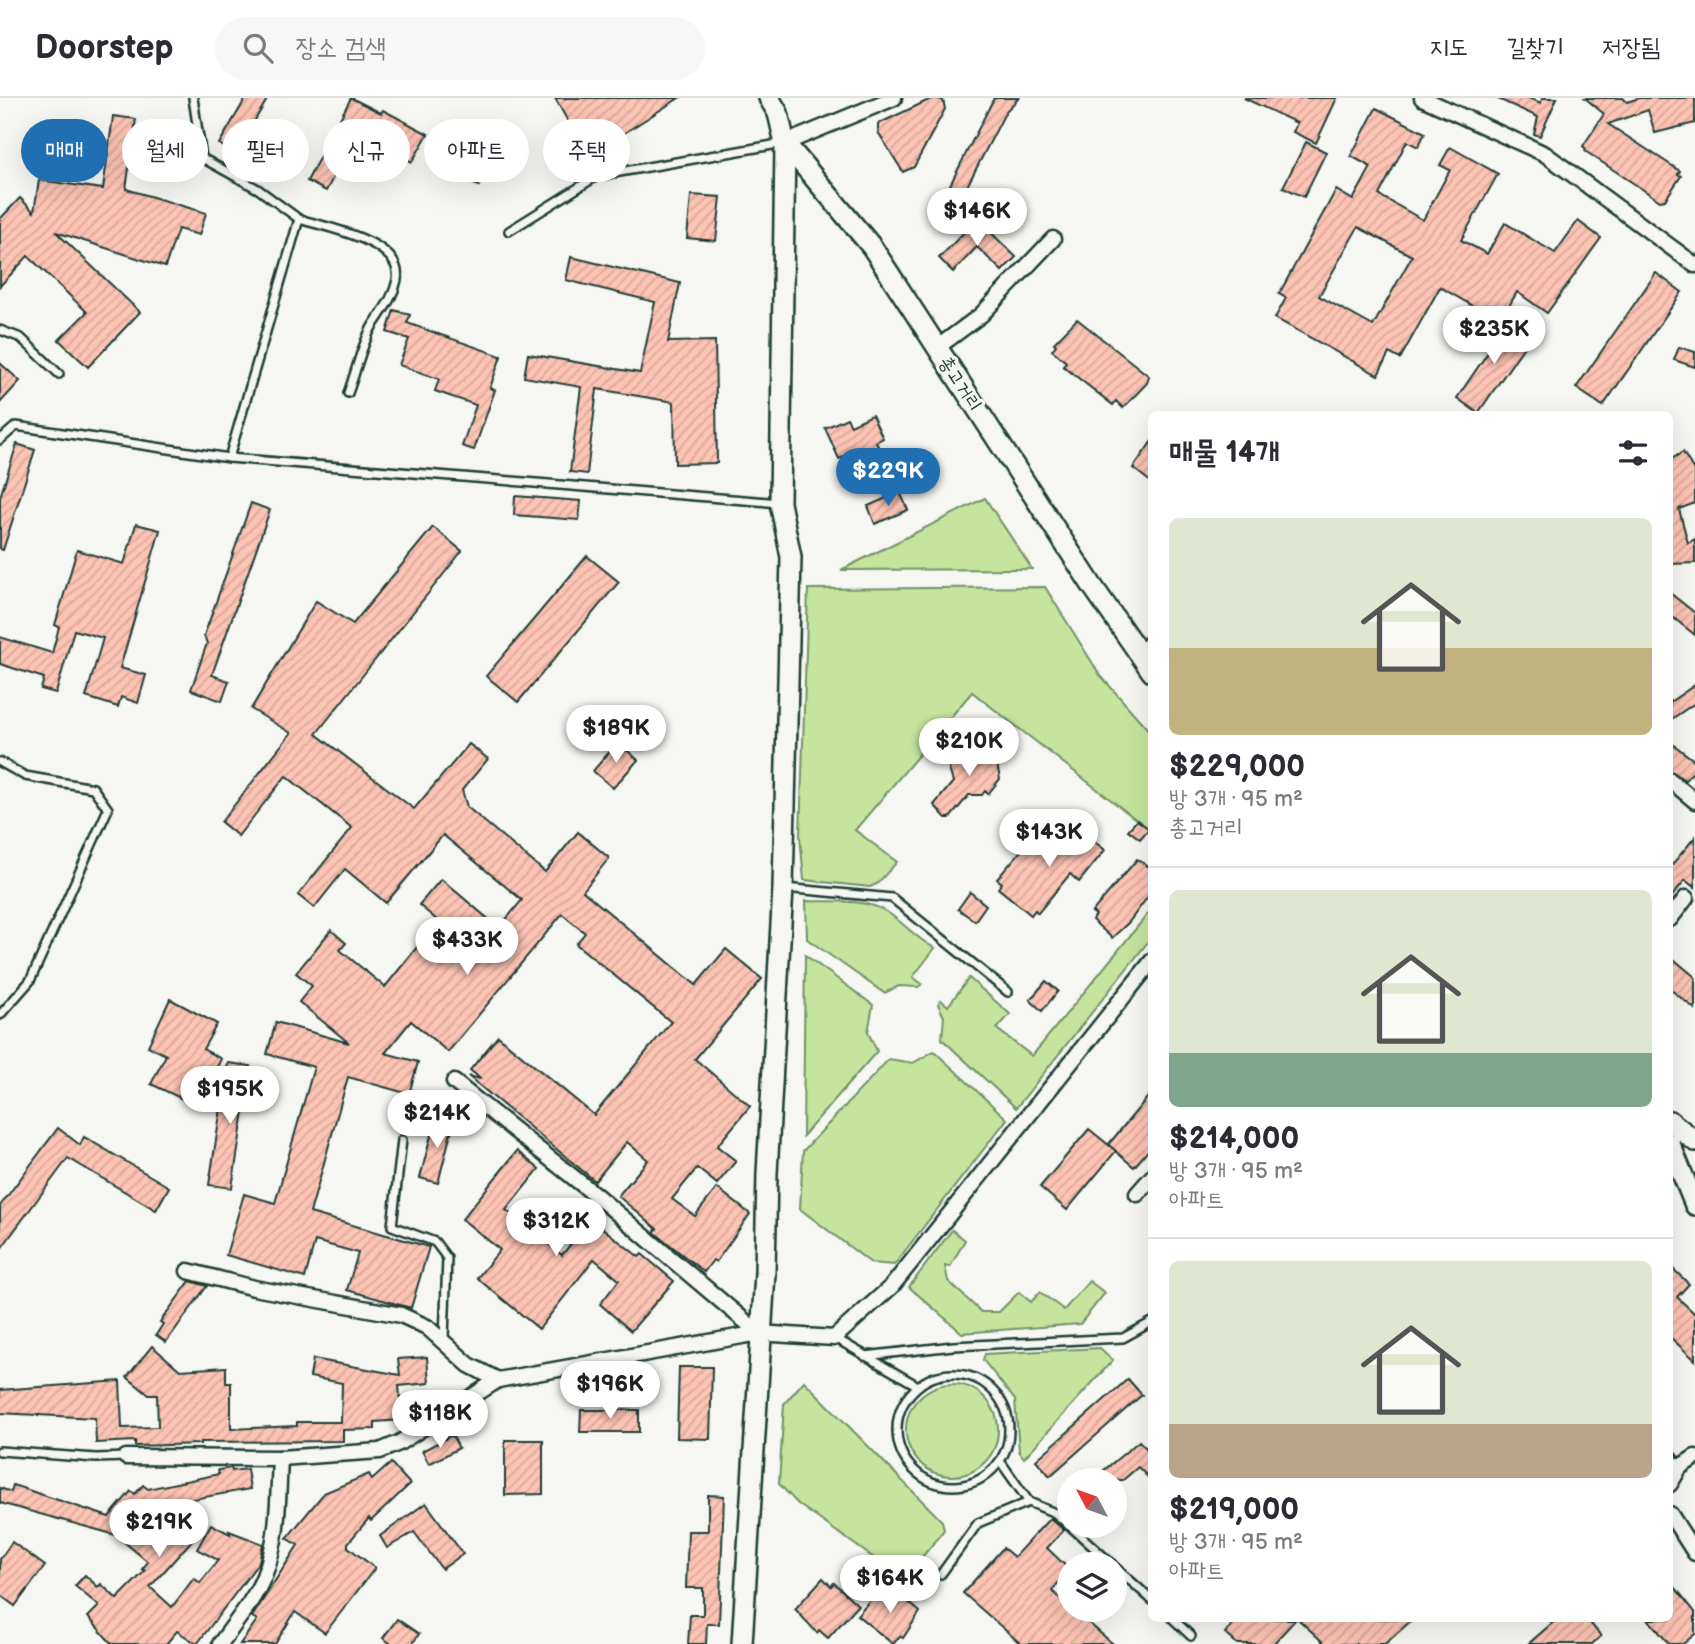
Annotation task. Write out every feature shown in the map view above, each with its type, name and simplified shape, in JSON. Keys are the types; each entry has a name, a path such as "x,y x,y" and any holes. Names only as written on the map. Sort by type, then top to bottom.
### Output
{"street":[{"name":"총고거리","path":"769,98 778,113 785,143 872,247 1148,667"},
{"path":"742,1644 759,1333 765,1273 767,1173 783,888 791,557 780,503 785,143 894,98"},
{"path":"1422,98 1545,154 1695,265"},
{"path":"937,347 981,315 1053,239"},
{"path":"1139,657 1148,646"},
{"path":"1673,783 1695,801"},
{"path":"1673,915 1686,898"},
{"path":"126,1457 280,1458 380,1451 399,1443 498,1380 759,1333 834,1338 892,1286 1023,1126 1148,966"},
{"path":"454,1082 598,1197 759,1333"},
{"path":"1673,1123 1695,1141"},
{"path":"1673,1151 1695,1205"},
{"path":"1137,1194 1148,1182"},
{"path":"188,1270 254,1287 401,1315 428,1327 469,1365 498,1380"},
{"path":"1673,1479 1680,1466 1695,1457"},
{"path":"220,1644 264,1578 272,1551 279,1500 280,1458"},
{"path":"1673,1519 1695,1553"}],"lane":[{"path":"193,98 202,158 258,189 299,219 368,240 384,251 396,265 397,277 389,304 372,328 348,393"},
{"path":"509,231 597,176 785,143"},
{"path":"229,458 299,219"},
{"path":"0,330 21,338 59,374"},
{"path":"0,440 16,426 229,458 780,503"},
{"path":"0,762 25,776 93,788 108,809 30,981 0,1015"},
{"path":"783,888 892,898 1008,992"},
{"path":"402,1140 392,1226 435,1242 447,1258 444,1341"},
{"path":"865,1356 953,1346 1123,1338 1148,1324"},
{"path":"834,1338 918,1386"},
{"path":"947,1374 971,1377 991,1389 1007,1415 1009,1431 1000,1461 989,1473 959,1486 927,1480 914,1471 898,1443 900,1412 918,1386 947,1374"},
{"path":"0,1451 96,1458 126,1457"},
{"path":"1673,1458 1680,1466"},
{"path":"1000,1461 1029,1502 1057,1515"},
{"path":"942,1574 978,1523 1029,1502"},
{"path":"1082,1538 1098,1552"},
{"path":"1127,1578 1148,1596"},
{"path":"1176,1622 1191,1636"}],"green space":[{"path":"985,498 1032,569 841,570"},
{"path":"1045,587 1100,675 1148,730 1148,829 972,692 855,830 897,862 877,884 870,887 804,880 800,836 808,589"},
{"path":"806,901 858,903 878,908 893,916 935,948 913,977 922,984 918,987 899,986 884,993 807,939"},
{"path":"1148,914 1148,942 1016,1108 942,1039 944,1017 938,1004 941,1000 948,1006 969,978 1010,1014 997,1029 1032,1056"},
{"path":"805,955 873,1005 868,1032 877,1051 803,1136"},
{"path":"934,1051 1007,1119 894,1265 871,1263 800,1209 803,1151 889,1059 913,1063"},
{"path":"952,1230 965,1240 950,1267 945,1266 948,1281 981,1312 999,1312 1019,1292 1031,1302 1040,1292 1064,1310 1089,1281 1105,1293 1080,1324 962,1333 909,1287"},
{"path":"1100,1348 1113,1360 1024,1458 1019,1451 1015,1400 983,1360 985,1354"},
{"path":"804,1381 942,1521 944,1530 919,1561 899,1576 798,1504 779,1484 784,1404"},
{"path":"943,1384 961,1384 978,1391 991,1404 998,1421 998,1439 991,1456 978,1469 961,1476 943,1476 926,1469 913,1456 906,1439 906,1421 913,1404 926,1391"}],"building":[{"path":"246,98 268,98 256,119 234,119"},
{"path":"351,98 400,119 340,119"},
{"path":"555,98 679,98 630,129 630,119 567,119"},
{"path":"933,98 943,100 945,109 914,167 903,172 878,132 878,124"},
{"path":"994,98 1019,98 1006,111 961,198 950,202 947,191"},
{"path":"1244,98 1337,98 1316,143 1293,132 1297,123"},
{"path":"1496,98 1529,98 1541,103 1542,98 1557,98 1540,136 1534,134 1538,117"},
{"path":"1585,98 1623,98 1627,102 1639,98 1695,98 1695,123 1655,133 1648,110 1608,124 1680,171 1678,174 1681,176 1665,200 1660,201 1585,151 1583,146 1604,114"},
{"path":"1376,108 1425,133 1418,147 1407,141 1379,195 1423,220 1450,170 1440,165 1450,147 1498,174 1461,240 1487,254 1505,223 1555,253 1578,221 1601,238 1547,313 1517,292 1500,322 1440,287 1400,359 1389,353 1378,375 1275,318 1286,298 1279,294 1336,190 1353,200 1371,167 1351,156","holes":["1358,227 1412,256 1373,326 1319,296"]},
{"path":"113,116 136,119 122,119 122,182 127,182 126,189 206,213 199,235 178,229 165,267 56,232 140,312 88,367 59,340 87,312 28,256 0,286 0,219 20,198 34,212 39,182 103,189 104,182 108,182 108,152"},
{"path":"410,124 424,132 424,141 412,162"},
{"path":"1306,142 1326,152 1304,197 1283,187"},
{"path":"323,151 323,182 331,182 326,191 309,182"},
{"path":"691,195 721,197 716,241 687,238"},
{"path":"977,219 1016,257 1002,271 977,247 953,272 939,258"},
{"path":"571,257 680,283 668,342 715,341 717,463 675,464 674,402 597,389 587,474 570,472 581,387 524,377 528,354 640,373 655,302 566,280"},
{"path":"1656,273 1682,292 1603,406 1576,388"},
{"path":"394,310 410,315 407,323 501,356 490,388 495,390 474,450 462,446 476,405 435,391 439,379 399,365 409,339 387,332"},
{"path":"1077,319 1149,376 1147,383 1123,408 1116,401 1113,405 1063,366 1066,362 1052,350 1056,345 1054,343"},
{"path":"1510,320 1532,335 1479,411 1475,411 1457,398"},
{"path":"1679,347 1695,352 1695,367 1674,360"},
{"path":"0,363 20,381 0,403"},
{"path":"872,415 883,438 876,442 888,467 865,478 852,453 839,459 825,428 847,418 851,425"},
{"path":"17,444 35,450 3,550 0,549 0,497"},
{"path":"1148,447 1148,480 1133,468"},
{"path":"1683,452 1695,472 1695,503 1679,509 1688,543 1695,539 1695,563 1673,564 1673,458"},
{"path":"900,492 908,510 875,524 868,506"},
{"path":"515,496 581,501 579,520 514,515"},
{"path":"251,503 270,510 212,675 229,681 222,701 191,690 207,643 204,636"},
{"path":"136,524 160,530 120,668 146,675 138,703 121,697 118,707 86,697 103,638 74,630 56,693 41,689 44,678 0,664 0,637 52,653 59,627 55,625 77,550 124,564"},
{"path":"433,527 462,551 316,734 414,809 469,744 488,759 462,790 467,807 545,872 578,832 609,858 583,891 696,985 726,949 762,979 695,1059 750,1106 717,1146 736,1161 717,1184 697,1168 672,1199 695,1216 717,1188 750,1214 716,1262 713,1260 704,1272 654,1232 657,1229 618,1196 648,1160 627,1142 595,1181 468,1076 481,1079 470,1070 498,1036 594,1115 671,1022 576,944 585,933 562,914 448,1052 411,1021 385,1053 418,1062 409,1094 348,1077 310,1213 429,1247 411,1308 347,1290 358,1253 315,1241 305,1278 226,1255 244,1194 275,1203 314,1067 267,1054 276,1022 349,1043 299,1002 312,986 296,973 331,930 346,943 340,950 385,987 438,921 419,905 441,879 499,928 522,900 443,835 386,903 345,869 314,908 298,895 352,828 286,776 238,836 221,822 291,733 251,709 316,601 353,624"},
{"path":"587,556 619,582 518,702 486,676"},
{"path":"1673,595 1695,613 1695,635 1673,617"},
{"path":"1695,685 1695,703 1673,718 1673,700"},
{"path":"618,742 638,760 613,788 593,771"},
{"path":"984,744 998,755 996,759 1000,779 988,794 985,791 982,795 969,795 950,818 946,818 934,805 953,782 949,769 952,765 948,762 961,748 964,750 972,746 976,749"},
{"path":"1673,744 1695,761 1695,770 1685,780 1673,773"},
{"path":"1137,820 1148,828 1140,839 1128,830"},
{"path":"1070,822 1105,850 1079,882 1070,874 1038,913 1035,910 1031,915 998,888 1002,883 997,879 1024,847 1027,849 1031,845 1043,854"},
{"path":"1695,837 1695,888 1685,880 1673,895 1673,863"},
{"path":"1137,859 1148,866 1148,896 1129,922 1112,938 1092,920 1096,915 1092,912"},
{"path":"970,892 986,905 975,921 958,909"},
{"path":"1673,959 1695,977 1695,1009 1673,991"},
{"path":"1046,981 1058,991 1042,1011 1030,1000"},
{"path":"170,999 217,1024 203,1049 221,1059 197,1106 151,1084 166,1055 148,1046"},
{"path":"228,1063 251,1066 232,1188 209,1185"},
{"path":"1148,1097 1148,1151 1134,1167 1108,1145"},
{"path":"436,1116 454,1121 438,1183 420,1178"},
{"path":"58,1128 80,1145 84,1137 169,1187 156,1210 68,1158 0,1250 0,1206"},
{"path":"1089,1129 1116,1151 1067,1210 1040,1187"},
{"path":"517,1151 539,1169 506,1210 562,1255 591,1219 639,1257 642,1254 674,1281 631,1331 600,1304 619,1280 594,1259 539,1329 477,1278 500,1250 462,1219"},
{"path":"1673,1269 1689,1284 1677,1297 1695,1314 1695,1360 1673,1340"},
{"path":"190,1281 207,1286 166,1342 156,1335 163,1324 160,1322"},
{"path":"152,1346 180,1370 226,1367 226,1383 231,1383 231,1429 297,1426 297,1422 341,1422 342,1383 310,1377 313,1359 400,1375 398,1359 427,1357 429,1383 399,1386 402,1420 375,1422 375,1429 343,1430 343,1441 200,1442 135,1446 135,1441 96,1443 95,1418 0,1413 0,1390 120,1381 122,1428 158,1427 157,1395 149,1395 127,1377"},
{"path":"679,1367 712,1367 710,1439 677,1438"},
{"path":"1128,1379 1142,1395 1050,1476 1036,1460"},
{"path":"581,1410 639,1410 639,1432 580,1432"},
{"path":"452,1435 459,1448 429,1464 422,1451"},
{"path":"505,1440 543,1440 543,1494 505,1495"},
{"path":"1139,1441 1148,1450 1148,1477 1138,1467 1127,1477 1127,1468 1106,1468"},
{"path":"391,1463 410,1484 371,1521 369,1518 348,1543 348,1547 375,1568 325,1633 295,1612 275,1644 240,1644 257,1620 252,1617 298,1545 287,1538 324,1493 369,1474 372,1480"},
{"path":"231,1468 232,1471 247,1469 250,1489 165,1504 177,1514 174,1517 195,1537 150,1587 172,1607 194,1578 200,1583 218,1560 197,1549 211,1524 230,1534 229,1531 263,1544 259,1562 197,1644 177,1631 166,1644 112,1644 88,1617 99,1606 75,1586 85,1575 98,1587 101,1584 117,1599 145,1571 142,1569 148,1562 116,1535 0,1503 0,1488 11,1492 13,1485 109,1517 131,1491 135,1494 143,1485 148,1489 219,1474 218,1470"},
{"path":"708,1495 724,1496 719,1624 707,1624 706,1644 688,1644 690,1615 703,1615 703,1588 686,1588 688,1531 708,1531"},
{"path":"426,1503 463,1554 442,1569 414,1532 387,1548 380,1536"},
{"path":"1050,1518 1057,1524 1057,1537 1047,1548 1057,1558 1057,1585 1052,1591 1057,1595 1057,1622 1088,1622 1113,1644 1021,1644 963,1593 1003,1548 1014,1557"},
{"path":"12,1542 45,1566 15,1606 0,1595 0,1559"},
{"path":"823,1578 831,1586 834,1583 858,1605 828,1638 819,1630 817,1633 795,1609"},
{"path":"1673,1585 1695,1612 1695,1634 1683,1644 1669,1644 1651,1622 1673,1622"},
{"path":"890,1586 920,1612 903,1638 900,1636 893,1644 857,1615 877,1592 881,1596"},
{"path":"397,1619 419,1634 412,1644 391,1644 383,1638"},
{"path":"1234,1622 1293,1622 1273,1644 1237,1644 1225,1633"},
{"path":"1301,1622 1410,1622 1385,1644 1325,1644"},
{"path":"1554,1622 1589,1622 1601,1636 1592,1644 1528,1644"}]}
